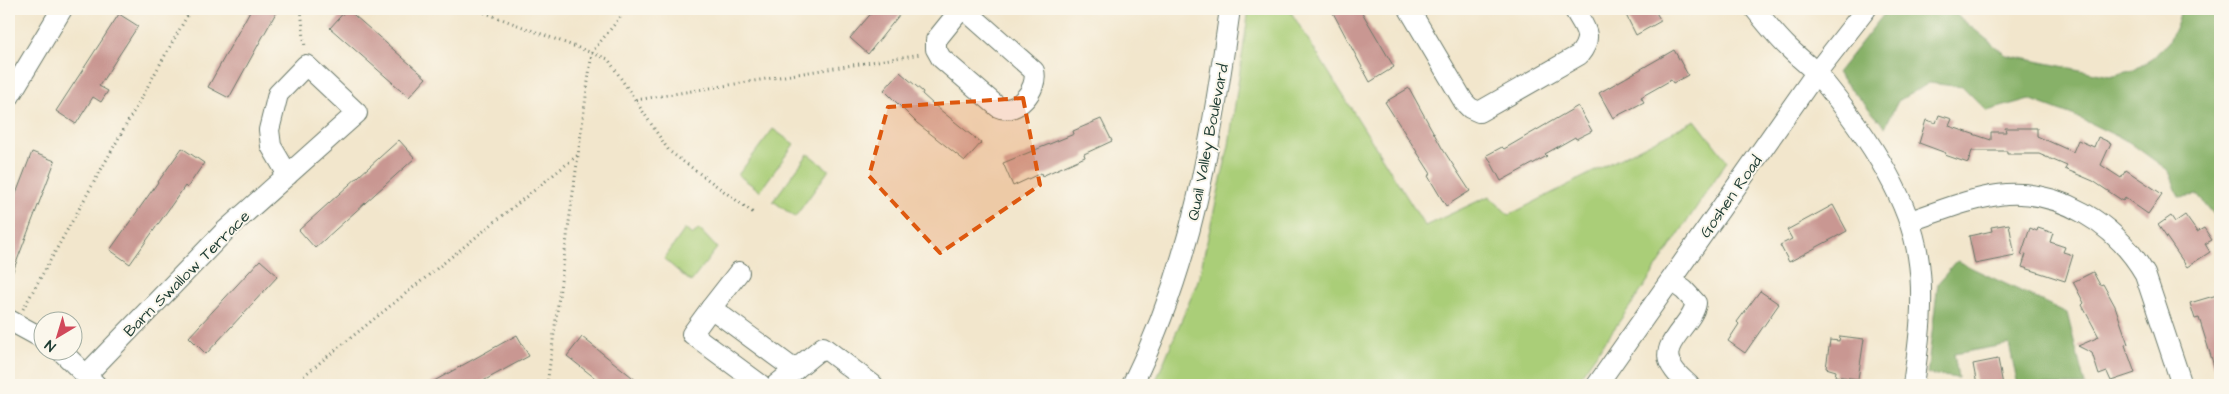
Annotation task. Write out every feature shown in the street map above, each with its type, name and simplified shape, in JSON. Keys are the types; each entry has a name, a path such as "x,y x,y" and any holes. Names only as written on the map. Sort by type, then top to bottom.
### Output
{"street":[{"path":"9,97 62,9"},
{"path":"962,9 1033,70 1035,78 1033,86 1017,105 1008,109 1001,109 951,67 937,52 935,46 937,38 962,9"},
{"name":"Quail Valley Boulevard","path":"1132,385 1161,320 1194,221 1207,164 1230,9"},
{"path":"1414,10 1464,102 1479,112 1579,55 1587,44 1588,36 1574,9"},
{"path":"1755,9 1783,42 1816,73 1842,106 1878,158 1910,221 1918,256 1922,303 1919,345 1913,385"},
{"name":"Goshen Road","path":"1597,385 1816,73 1866,9"},
{"path":"288,175 271,146 269,130 278,94 306,65"},
{"name":"Barn Swallow Terrace","path":"91,380 225,231 356,113 306,65"},
{"path":"1910,221 1970,201 2009,194 2028,195 2058,202 2094,219 2116,236 2137,260 2145,274 2182,385"},
{"path":"739,272 692,334 761,385"},
{"path":"1671,281 1684,290 1696,303 1695,313 1677,334 1670,348 1668,358 1672,368 1689,385"},
{"path":"711,308 795,370"},
{"path":"12,321 32,332"},
{"path":"776,385 823,347 867,384"},
{"path":"72,362 91,380"}],"path":[{"path":"12,321 191,9"},
{"path":"301,9 306,65"},
{"path":"476,9 608,58 670,152 755,214"},
{"path":"548,385 592,52 627,9"},
{"path":"636,100 937,52"},
{"path":"292,385 578,156"}],"highlighted area":[{"path":"1023,98 1040,185 940,253 869,176 888,107"}],"green space":[{"path":"1249,9 1289,9 1425,226 1489,196 1509,215 1695,120 1727,161 1641,291 1574,385 1154,385 1198,281 1229,145"},
{"path":"1888,9 1949,9 2006,55 2110,76 2134,70 2153,58 2169,41 2178,22 2181,9 2220,9 2220,222 2198,195 2179,197 2169,171 2129,142 2075,116 2029,99 1987,111 1963,87 1929,83 1898,101 1885,127 1837,73"},
{"path":"773,129 794,144 760,191 738,175"},
{"path":"808,154 829,170 795,217 773,201"},
{"path":"685,229 692,235 699,229 717,248 691,282 664,259"},
{"path":"1957,261 2067,313 2085,385 2018,385 2009,344 1954,354 1958,378 1927,374 1938,283"}],"building":[{"path":"251,9 278,9 229,98 208,87"},
{"path":"347,9 426,78 409,97 330,28"},
{"path":"875,9 904,9 868,54 850,38"},
{"path":"1331,9 1360,9 1394,67 1370,82"},
{"path":"1623,9 1654,9 1661,21 1636,35"},
{"path":"119,14 138,26 99,86 108,91 101,102 93,97 76,124 56,111"},
{"path":"1674,50 1688,75 1673,83 1671,80 1641,97 1644,102 1613,118 1599,93"},
{"path":"900,72 923,92 922,94 933,104 981,143 965,161 917,123 884,90"},
{"path":"1409,88 1442,148 1470,191 1446,206 1428,176 1431,174 1385,102"},
{"path":"1578,106 1592,131 1576,139 1575,137 1545,154 1547,156 1501,181 1487,155 1502,147 1504,149"},
{"path":"1939,115 1952,119 1949,126 1991,140 1991,132 2006,132 2005,128 2037,128 2037,136 2073,152 2078,140 2094,147 2098,137 2111,143 2101,165 2121,178 2126,170 2162,194 2148,214 2125,198 2123,201 2093,181 2065,169 2067,166 2039,154 2007,154 2007,151 1972,151 1968,163 1945,155 1946,153 1919,143 1926,120 1936,123"},
{"path":"1101,119 1112,141 1084,154 1085,157 1042,176 1041,173 1013,186 1003,163 1074,134 1073,131"},
{"path":"399,140 415,158 315,248 299,230"},
{"path":"182,148 204,163 187,188 185,186 130,264 110,250"},
{"path":"32,152 55,161 10,279 9,212"},
{"path":"1833,205 1847,231 1789,262 1780,245 1792,239 1787,230"},
{"path":"2185,215 2197,232 2204,228 2212,240 2205,244 2210,252 2187,267 2158,225 2171,216 2175,222"},
{"path":"2009,224 2015,256 1975,264 1969,236 1992,231 1991,227"},
{"path":"2030,228 2037,231 2038,228 2053,233 2050,242 2065,247 2063,252 2073,255 2065,281 2022,267 2026,254 2021,255"},
{"path":"260,260 278,276 206,354 189,337"},
{"path":"2093,272 2100,285 2103,284 2115,306 2128,344 2125,345 2135,373 2111,381 2107,372 2099,375 2092,353 2078,346 2099,337 2082,305 2084,303 2073,282"},
{"path":"1760,291 1779,304 1745,353 1728,341 1739,324 1737,322"},
{"path":"2217,295 2220,304 2220,375 2217,376 2199,318 2195,319 2190,303"},
{"path":"517,335 529,356 476,385 427,385"},
{"path":"1840,336 1864,339 1858,379 1835,376 1836,371 1826,368 1830,340 1839,341"},
{"path":"582,337 642,385 604,385 567,356"},
{"path":"1998,359 2003,385 1977,385 1973,364"}]}
